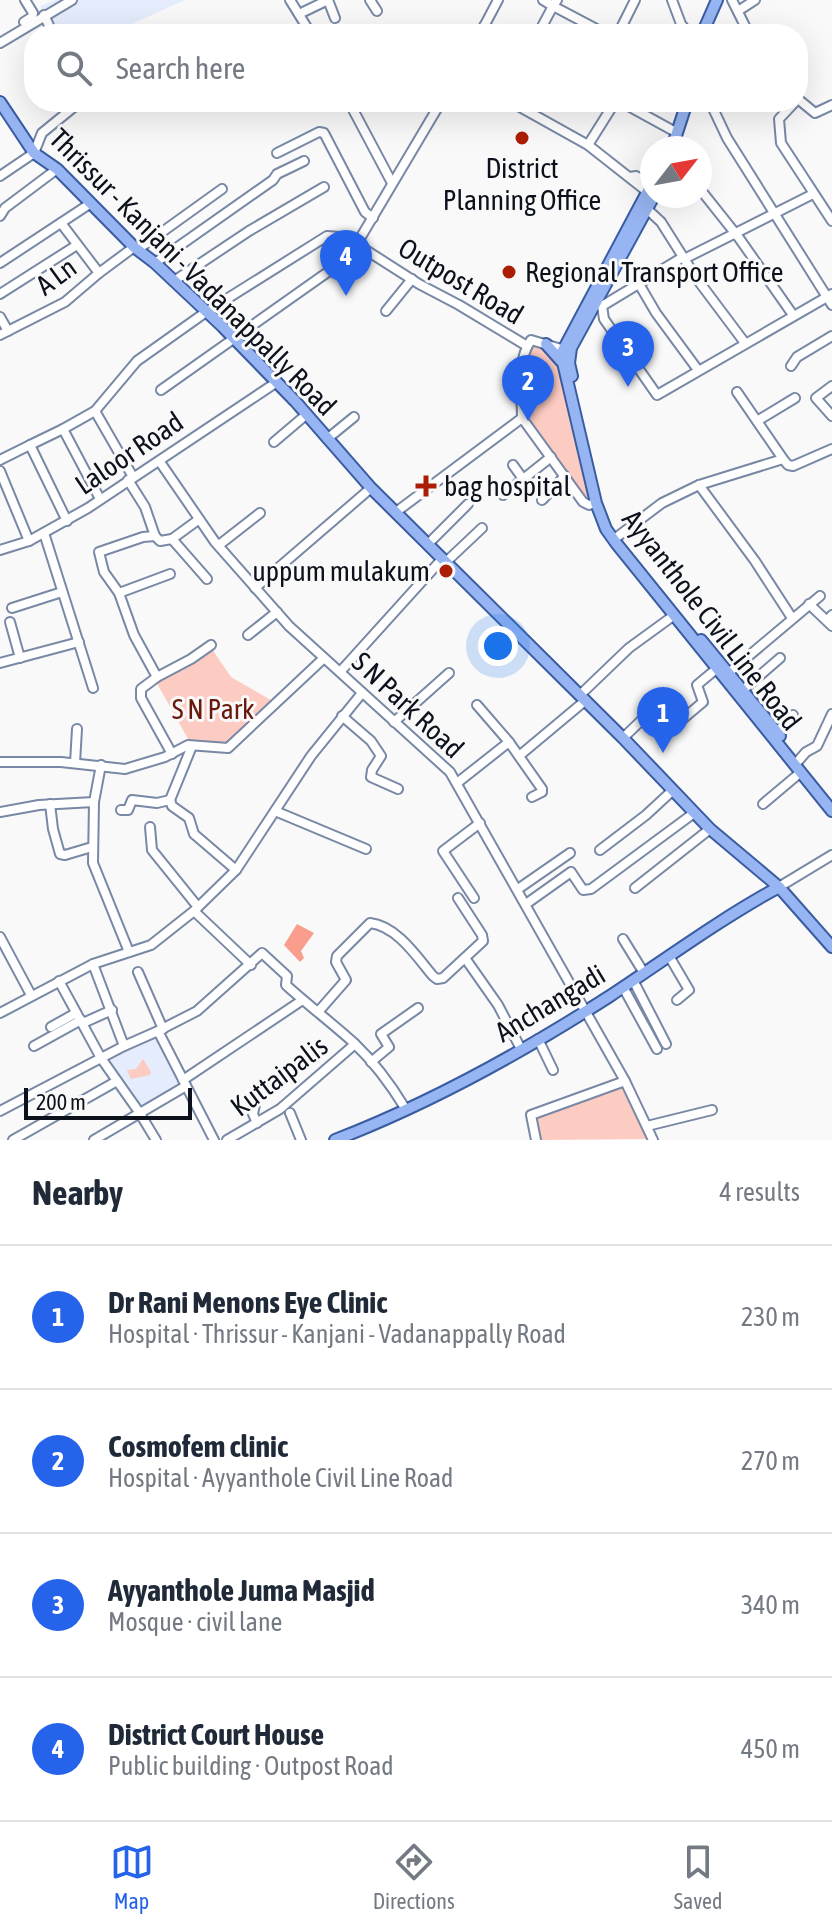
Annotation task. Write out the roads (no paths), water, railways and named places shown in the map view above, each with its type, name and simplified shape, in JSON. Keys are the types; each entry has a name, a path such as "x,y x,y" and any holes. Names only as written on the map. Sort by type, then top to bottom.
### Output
{"main road":[{"path":"707,24 717,0"},
{"path":"710,19 710,24"},
{"name":"Thrissur - Kanjani - Vadanappally Road","path":"0,102 34,153 57,169 233,338 307,414 371,488 623,738 710,829 779,887 832,947"},
{"path":"670,136 677,112"},
{"path":"676,136 684,112"},
{"path":"595,303 642,208"},
{"path":"546,344 566,356 647,209"},
{"name":"Ayyanthole Civil Line Road","path":"566,356 596,503 616,538 722,673 743,690 832,811"},
{"name":"Ayyanthole Civil Line Road","path":"566,356 604,517"},
{"name":"Ayyanthole Civil Line Road","path":"661,597 673,616 832,802"},
{"name":"Anchangadi","path":"335,1140 356,1136 405,1108 463,1083 585,1011 779,887"}],"street":[{"path":"0,40 32,17 33,13 25,0"},
{"path":"28,24 72,0"},
{"path":"290,0 305,24"},
{"path":"299,14 328,0 335,18"},
{"path":"370,0 377,11"},
{"path":"485,24 498,0"},
{"path":"543,0 555,3 590,24"},
{"path":"623,24 635,0"},
{"path":"672,0 681,24"},
{"path":"732,0 744,24"},
{"path":"738,11 755,0"},
{"path":"543,24 555,3"},
{"path":"44,15 48,24"},
{"path":"0,40 24,26"},
{"path":"808,108 815,113 832,105"},
{"path":"0,176 34,153 42,133 68,112"},
{"path":"354,112 392,183"},
{"path":"161,390 349,257 435,112"},
{"path":"529,112 588,145 640,182"},
{"path":"588,145 609,112"},
{"path":"639,112 672,130"},
{"path":"714,112 775,214 830,299 793,315 657,395 595,303 638,283 683,258 735,234 775,214 813,194"},
{"path":"786,112 779,119 781,143 813,194 828,207 832,221"},
{"path":"277,153 319,132 324,133 365,212 373,218"},
{"path":"155,263 273,180 277,174 304,161"},
{"path":"0,216 5,208 57,169"},
{"path":"174,281 249,231 324,187"},
{"name":"A Ln","path":"4,333 65,302 99,273 222,189"},
{"path":"0,263 91,203"},
{"path":"712,204 793,315"},
{"path":"647,209 661,222 683,258 745,343"},
{"path":"61,223 99,273"},
{"name":"Outpost Road","path":"95,411 137,361 206,312 327,236 340,237 358,245 527,346"},
{"path":"0,294 77,245"},
{"path":"632,272 656,313 698,370"},
{"path":"386,311 412,279"},
{"path":"0,317 4,333"},
{"path":"791,366 797,357 832,336"},
{"path":"546,344 531,340 527,346 522,370 522,418 583,502 589,505 596,503"},
{"name":"Laloor Road","path":"0,550 29,541 67,521 277,382"},
{"path":"832,386 816,398 832,416"},
{"path":"737,392 788,465 793,466 832,449"},
{"path":"757,421 795,398"},
{"path":"0,460 95,411 145,507 155,536 160,541 172,539 198,520"},
{"path":"274,442 307,414"},
{"path":"327,439 354,417"},
{"path":"396,512 522,418"},
{"path":"63,429 100,499"},
{"path":"30,445 67,521"},
{"path":"503,495 551,457"},
{"path":"616,538 655,507 699,485 783,459"},
{"name":"S N Park Road","path":"160,462 198,520 277,612 450,772 625,1081 653,1140"},
{"path":"513,465 523,479"},
{"path":"0,471 29,541"},
{"path":"542,500 565,476"},
{"path":"699,485 792,618"},
{"path":"255,588 371,488"},
{"path":"428,544 468,504"},
{"path":"219,545 260,513"},
{"path":"340,672 444,560 482,528"},
{"path":"44,533 93,688"},
{"path":"155,536 99,552 104,572 119,593 134,635 157,677"},
{"path":"172,539 207,579"},
{"path":"119,593 170,574"},
{"path":"12,608 62,592"},
{"path":"623,738 648,714 667,730 672,728 703,702 697,685 722,673 820,596"},
{"path":"809,604 827,621 832,615"},
{"path":"809,604 832,626"},
{"path":"248,635 277,612"},
{"path":"519,756 583,698 629,648 673,616"},
{"path":"10,622 20,658"},
{"path":"0,663 79,642"},
{"path":"172,754 141,698 141,689 211,645"},
{"path":"0,762 96,764 125,769 182,748 224,749 232,745 324,658"},
{"path":"743,690 780,658"},
{"path":"394,722 449,673"},
{"path":"0,1013 93,964 160,940 196,909 236,870 311,756 362,693"},
{"path":"477,705 509,742 542,791 532,797"},
{"path":"799,760 817,746 832,714"},
{"path":"777,736 793,715"},
{"path":"342,716 371,741 381,756 371,777 398,789"},
{"path":"75,763 77,729"},
{"path":"457,783 509,742"},
{"path":"192,746 170,800 172,806 189,818 194,834 236,870"},
{"path":"96,764 92,847 94,869 114,910 129,952"},
{"path":"763,804 801,772"},
{"path":"600,850 673,790"},
{"path":"121,810 128,810 132,800 157,803 170,800"},
{"path":"0,812 50,804 94,802"},
{"path":"50,804 60,854 92,847"},
{"path":"275,811 366,849"},
{"path":"526,904 571,872 583,890 591,889 694,813"},
{"path":"474,898 443,851 480,823"},
{"path":"150,827 152,850 196,909 251,965"},
{"path":"635,888 710,829"},
{"path":"518,889 570,853"},
{"path":"779,887 832,855"},
{"path":"318,1012 346,980 336,962 337,956 370,923 402,940 437,979 443,978 483,941 458,898"},
{"path":"0,937 31,995"},
{"path":"623,939 644,973"},
{"path":"0,1111 197,1011 262,953 287,976 286,985 301,1001 355,1044 405,1108"},
{"path":"669,956 689,990 677,1000"},
{"path":"465,958 498,1005 521,1049"},
{"path":"93,964 124,1046"},
{"path":"138,972 160,1030 214,1140"},
{"path":"633,980 666,1044"},
{"path":"59,981 101,1058 156,1140"},
{"path":"623,987 657,1049"},
{"path":"94,1140 185,1083 301,1001"},
{"path":"371,1062 389,1047 381,1034 418,1008"},
{"path":"51,1027 112,1010"},
{"path":"34,1046 80,1019"},
{"path":"538,1039 553,1070"},
{"name":"Kuttaipalis","path":"227,1140 280,1109 355,1044"},
{"path":"13,1140 117,1081"},
{"path":"536,1140 531,1115 625,1081"},
{"path":"256,1100 253,1114 257,1123"},
{"path":"647,1126 712,1110"},
{"path":"290,1113 301,1140"}],"place":[{"name":"District Planning Office","path":"522,138"},
{"name":"Regional Transport Office","path":"509,272"},
{"name":"District Court House","path":"346,296"},
{"name":"Ayyanthole Juma Masjid","path":"628,387"},
{"name":"Cosmofem clinic","path":"528,421"},
{"name":"bag hospital","path":"426,486"},
{"name":"uppum mulakum","path":"446,571"},
{"name":"Dr Rani Menons Eye Clinic","path":"663,753"}],"park label":[{"name":"S N Park","path":"213,709"}]}
